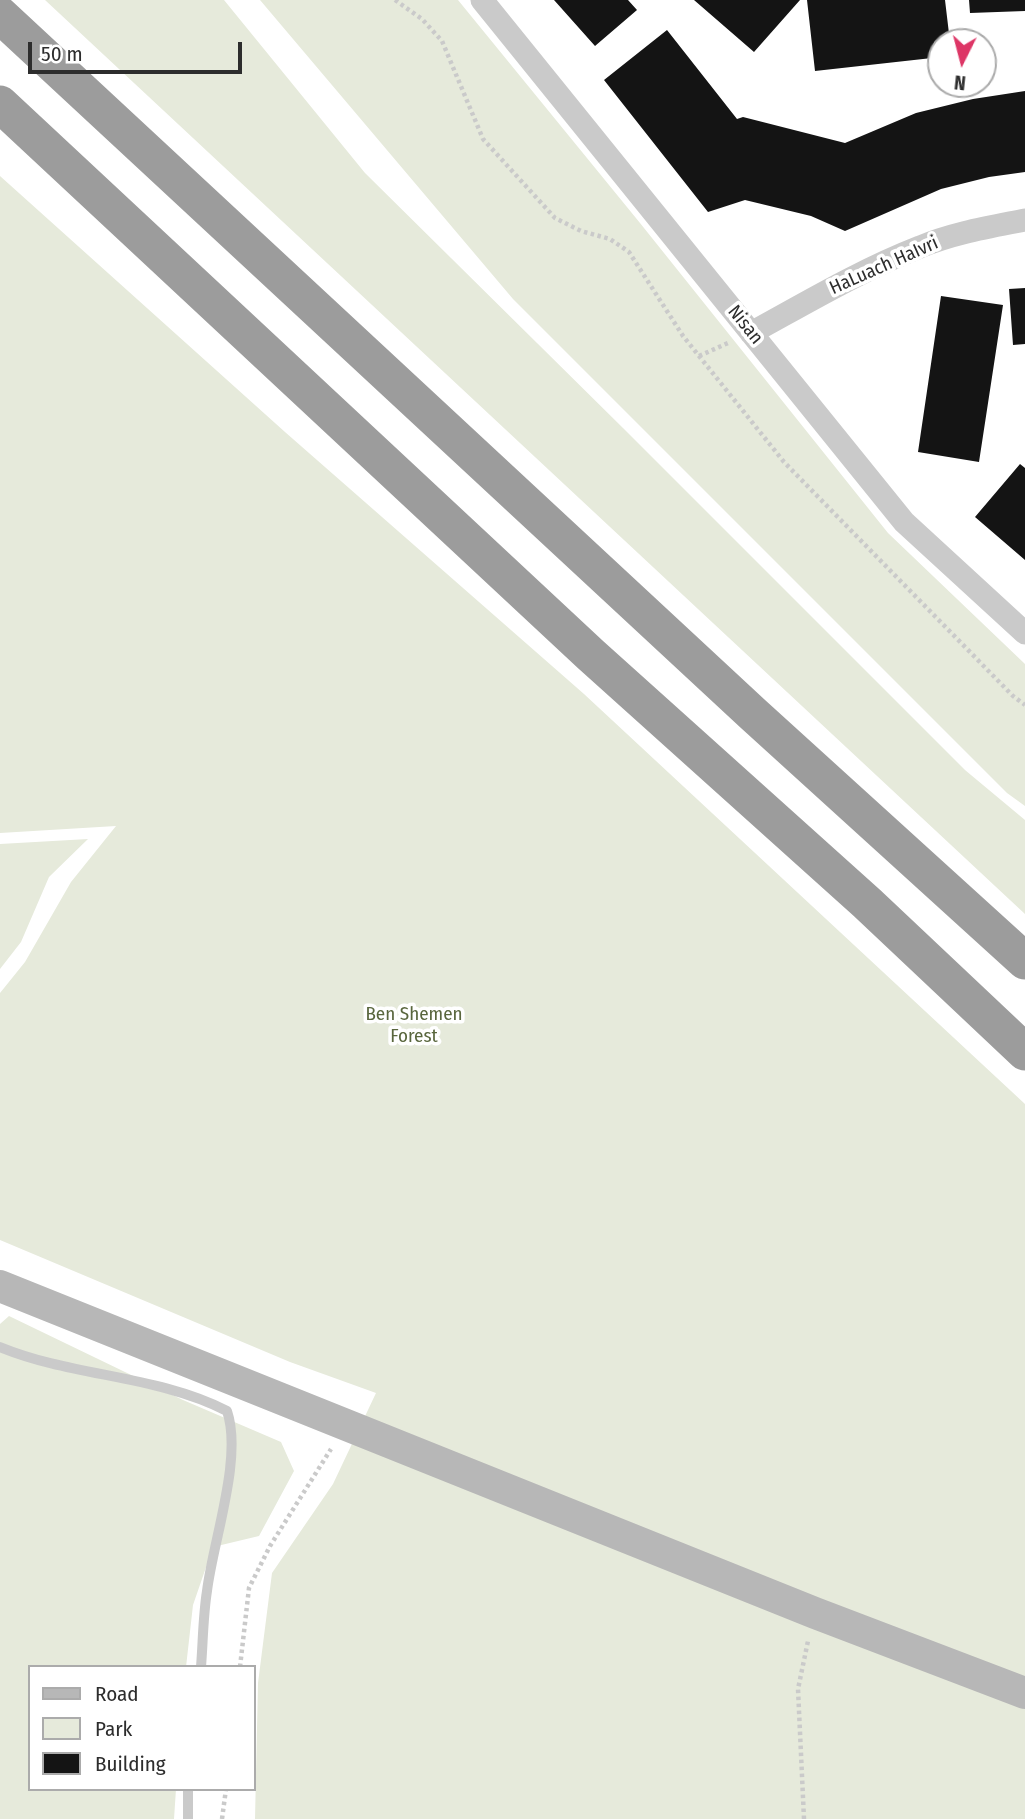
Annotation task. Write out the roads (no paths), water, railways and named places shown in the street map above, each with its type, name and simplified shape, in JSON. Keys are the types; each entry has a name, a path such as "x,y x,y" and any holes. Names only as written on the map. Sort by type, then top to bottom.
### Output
{"highway":[{"path":"0,15 753,713 1025,961"},
{"path":"0,104 591,655 867,903 1025,1052"}],"main road":[{"path":"0,1286 814,1613 1025,1693"}],"street":[{"name":"Nisan","path":"482,0 904,522 1025,633"},
{"name":"HaLuach HaIvri","path":"751,333 850,279 921,246 1025,220"}],"lane":[{"path":"0,1346 42,1360 177,1392 228,1411 232,1441 226,1497 207,1591 201,1665"},
{"path":"188,1791 188,1819"}],"park label":[{"name":"Ben Shemen Forest","path":"414,1026"}]}
